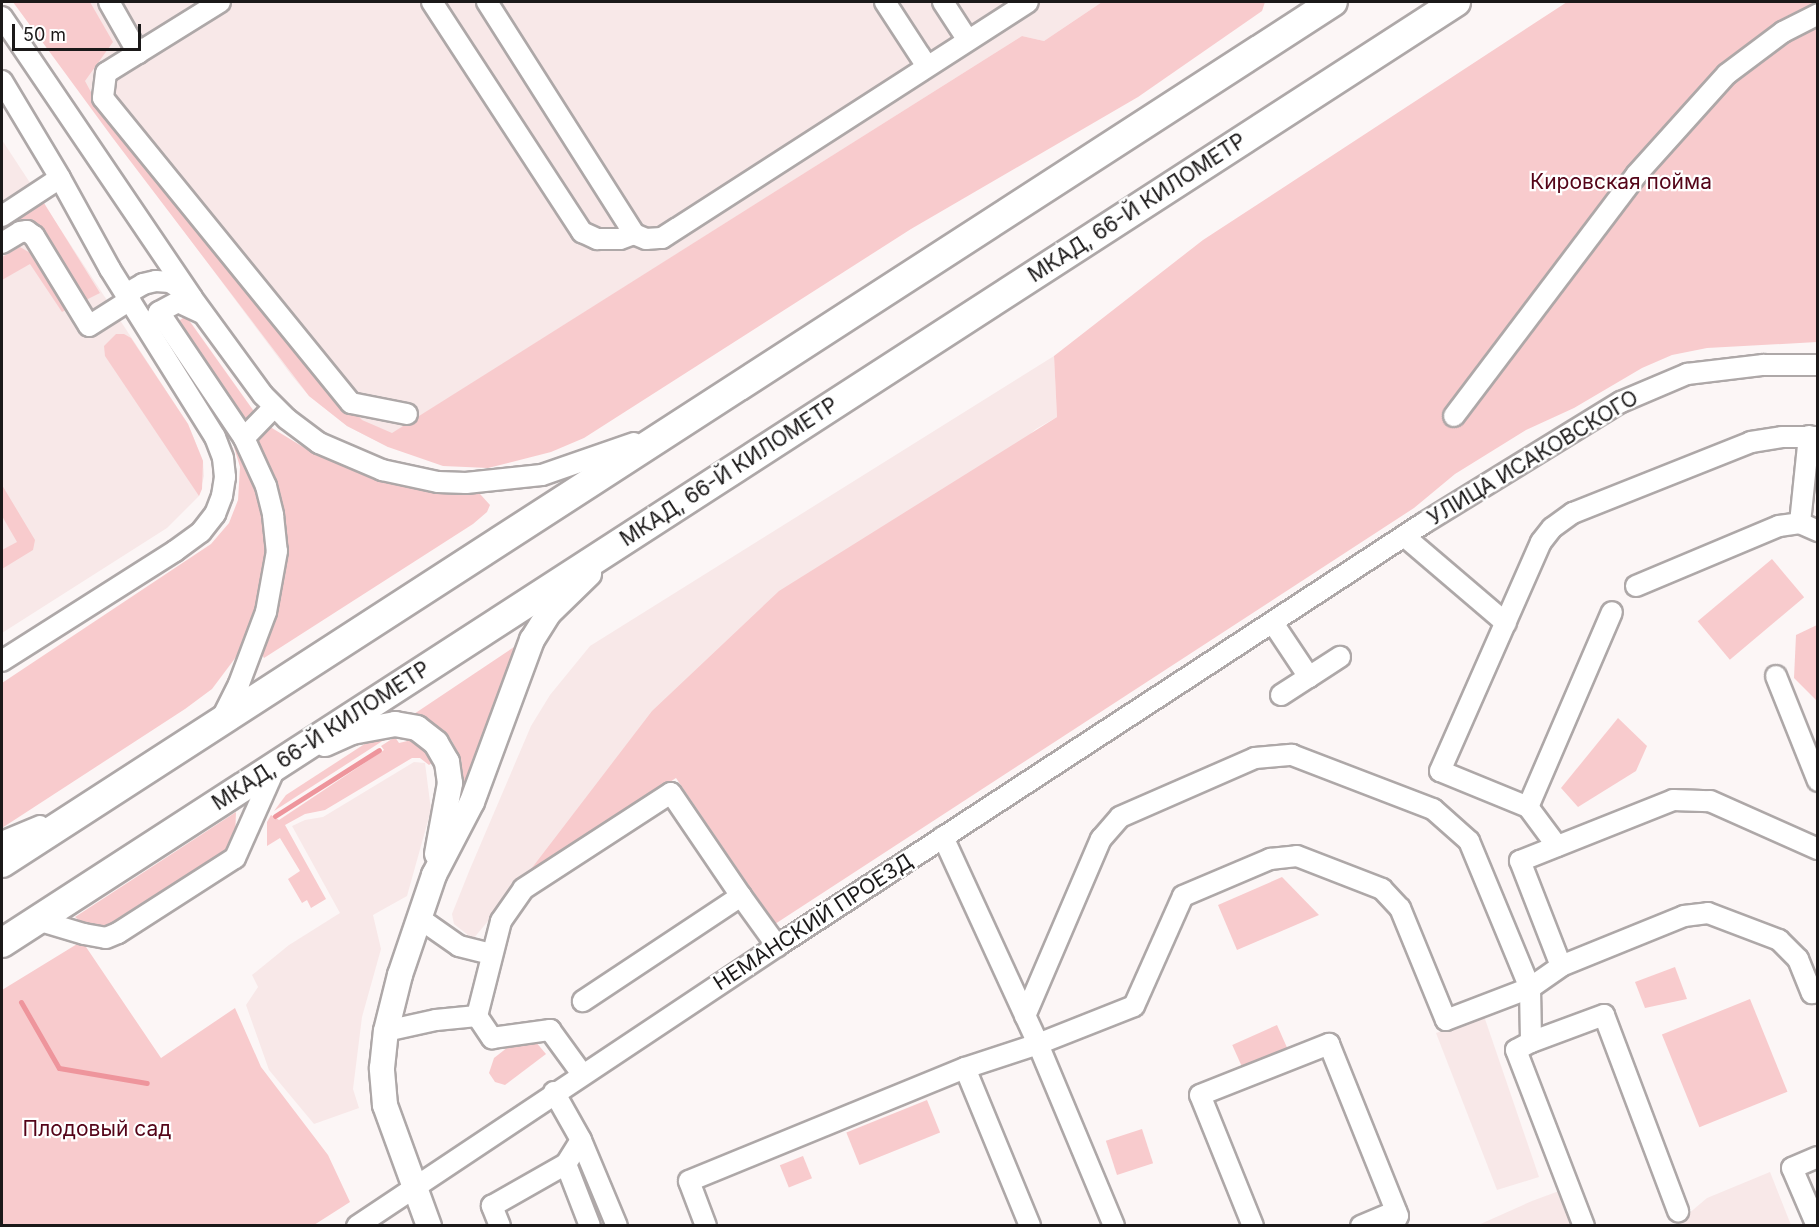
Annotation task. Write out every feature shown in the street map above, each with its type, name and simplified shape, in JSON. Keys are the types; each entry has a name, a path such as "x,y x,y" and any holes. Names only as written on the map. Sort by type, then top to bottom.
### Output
{"highway":[{"path":"2,863 1333,2"},
{"name":"МКАД, 66-Й КИЛОМЕТР","path":"2,943 1456,2"}],"main road":[{"path":"429,1226 413,1188 385,1105 382,1068 386,1031 418,918 434,875 472,802 532,640 549,613 574,586 669,512"},
{"path":"276,766 352,732 395,724 417,728 435,743 447,762 450,783 434,875"}],"street":[{"path":"109,2 138,53"},
{"path":"220,2 106,73 103,98 351,403 407,414"},
{"path":"432,2 582,232 597,239 620,239 633,234"},
{"path":"487,2 633,234 646,239 662,238 926,65 1028,2"},
{"path":"885,2 926,65"},
{"path":"943,2 967,39"},
{"path":"1454,416 1636,175 1720,82 1783,32 1818,14"},
{"path":"2,16 197,305 274,407 319,443 361,462 413,477 466,483 515,480 573,466 617,450 689,418"},
{"path":"2,81 128,297 215,437 223,458 222,496 215,514 201,532 175,551 2,661"},
{"path":"2,216 60,178"},
{"path":"2,243 20,232 27,231 34,236 89,326 143,284 156,281 170,282 197,305"},
{"path":"156,342 154,319 159,312 168,305 178,302 197,305"},
{"path":"159,312 244,438 266,486 277,551 266,612 239,684 220,721"},
{"name":"УЛИЦА ИСАКОВСКОГО","path":"1273,623 1557,441 1651,387 1687,374 1727,368 1818,365"},
{"path":"244,438 274,407"},
{"path":"1557,846 1528,807 1440,771 1541,542 1552,528 1573,513 1751,442 1813,436 1809,527 1779,526 1636,586"},
{"path":"1404,537 1506,623"},
{"path":"1528,807 1612,612"},
{"path":"1273,623 1309,677"},
{"name":"НЕМАНСКИЙ ПРОЕЗД","path":"357,1226 554,1092 1273,623"},
{"path":"1281,695 1340,657"},
{"path":"1776,676 1818,781"},
{"path":"1025,1016 1101,839 1120,817 1255,758 1292,755 1433,809 1468,841 1530,988 1531,1042"},
{"path":"37,920 106,938 118,933 235,858 276,766"},
{"path":"2,842 62,817 117,788"},
{"path":"582,1074 550,1030 492,1038 477,1016 501,921 523,889 671,793 777,946"},
{"path":"1561,966 1520,861 1673,800 1710,801 1818,849"},
{"path":"943,837 1038,1044 1114,1226"},
{"path":"706,1226 689,1181 965,1068 1038,1044 1134,1006 1183,896 1270,859 1297,856 1383,889 1400,908 1446,1020 1530,988 1561,966 1684,916 1708,913 1779,940 1798,959 1816,997"},
{"path":"583,1000 741,896"},
{"path":"418,918 459,946 492,954"},
{"path":"1584,1226 1516,1050 1531,1042 1604,1015 1678,1211"},
{"path":"386,1031 436,1020 477,1016"},
{"path":"1253,1226 1200,1095 1329,1044 1395,1218 1361,1226"},
{"path":"965,1068 1030,1226"},
{"path":"554,1092 581,1140 617,1226"},
{"path":"500,1226 492,1206 566,1164 581,1140"},
{"path":"1817,1226 1792,1168 1818,1157"},
{"path":"566,1164 590,1226"}],"shaded area":[{"path":"13,2 1102,2 1044,41 1022,36 393,433 388,447 347,426 309,396 292,376"},
{"path":"2,140 188,424 203,461 204,476 199,496 167,528 2,633"},
{"path":"1054,356 1057,417 1036,429 525,877 473,939 454,924 452,914 531,726 550,695 590,646"},
{"path":"414,762 425,763 431,810 407,896 373,915 381,949 362,1017 353,1089 359,1108 314,1124 269,1070 246,1005 258,987 252,975 289,945 340,913 292,826 305,820 323,817"},
{"path":"1484,1016 1539,1177 1497,1190 1436,1033"},
{"path":"1770,1172 1791,1225 1674,1226 1707,1198"},
{"path":"1559,1191 1574,1225 1476,1226 1532,1201"}],"green space":[{"path":"13,2 90,2 113,42 85,81 100,109 309,362 362,420 392,433 1022,36 1044,41 1102,2 1265,2 1262,11 1138,97 911,229 584,438 551,452 488,468 443,466 388,447 347,426 309,396 112,137"},
{"name":"Кировская пойма","path":"1567,2 1817,2 1817,342 1707,348 1672,355 1642,368 1574,408 1526,430 1455,474 1414,508 775,924 676,778 525,877 652,711 779,591 1057,417 1054,356 1203,240"},
{"path":"44,203 100,293 86,300 32,219 2,236 2,228"},
{"path":"20,247 32,254 69,308 62,312 30,264 2,280 2,257"},
{"path":"186,316 253,410 255,415 248,423 243,423 174,324"},
{"path":"116,334 124,334 131,338 188,424 203,461 202,489 199,496 105,356 104,346"},
{"path":"267,425 313,453 356,471 409,487 435,492 480,494 490,505 487,512 473,524 264,658 260,651 274,615 285,551 255,443 256,435"},
{"path":"240,444 260,488 270,550 258,609 245,645 212,689 2,828 2,683 211,544 229,523 238,500 240,467 234,447"},
{"path":"2,485 35,540 33,550 2,569 2,550 17,542 2,516"},
{"path":"1772,559 1804,597 1730,660 1698,621"},
{"path":"1817,625 1817,701 1794,678 1796,635"},
{"path":"520,643 465,795 461,759 452,741 443,730 414,714"},
{"path":"1618,718 1647,746 1636,771 1578,807 1561,788"},
{"path":"380,734 384,740 274,811 286,795"},
{"path":"395,737 399,743 416,739 436,760 429,765 420,758 412,758 325,810 305,814 285,825 326,899 311,908 307,900 302,903 288,879 300,871 280,838 267,846 267,822 271,815 279,820 384,750 381,746"},
{"path":"236,812 235,839 230,847 103,928 90,929 75,917"},
{"path":"1282,877 1319,915 1237,950 1218,905"},
{"name":"Плодовый сад","path":"82,941 161,1058 235,1008 261,1067 328,1155 350,1202 314,1225 2,1226 2,990"},
{"path":"1675,967 1687,999 1645,1008 1635,982"},
{"path":"1750,999 1787,1092 1699,1127 1662,1035"},
{"path":"1277,1025 1288,1050 1243,1070 1232,1045"},
{"path":"535,1041 546,1054 505,1085 495,1082 489,1073 494,1058 512,1044"},
{"path":"927,1100 940,1132 859,1165 846,1133"},
{"path":"1142,1129 1153,1163 1117,1175 1106,1141"},
{"path":"803,1156 812,1178 789,1188 780,1165"}],"waterway":[{"path":"275,816 379,750"},
{"path":"21,1002 59,1068 147,1083"}]}
